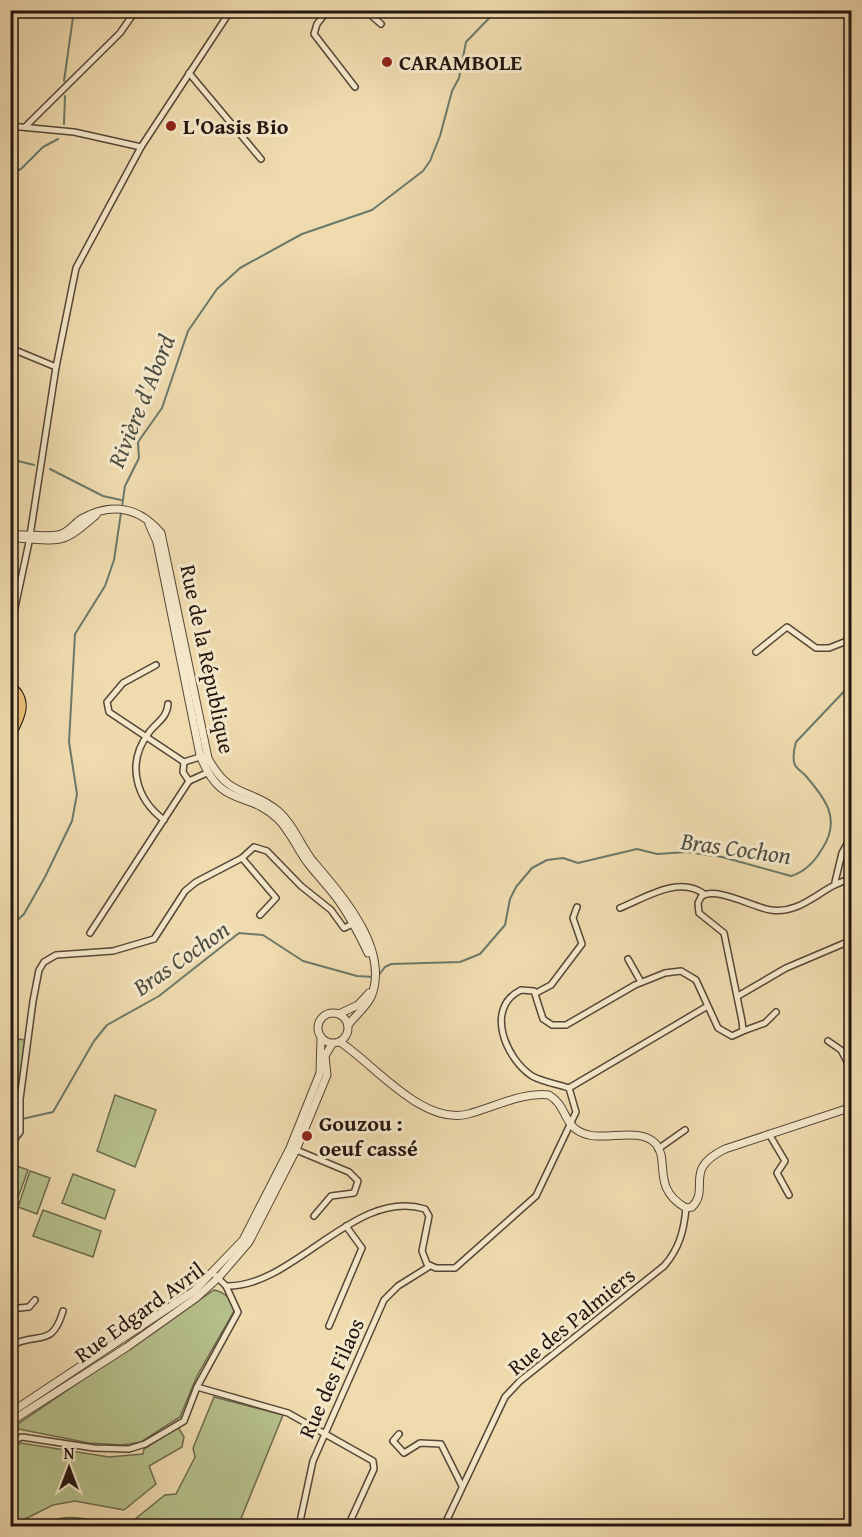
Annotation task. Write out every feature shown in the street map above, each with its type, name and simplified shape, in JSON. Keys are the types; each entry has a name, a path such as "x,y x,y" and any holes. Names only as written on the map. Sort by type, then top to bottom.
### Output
{"main road":[{"path":"10,686 18,694 22,710 10,736"}],"street":[{"path":"25,127 120,33 136,10"},
{"path":"10,632 30,536 56,367 76,268 141,147 231,10"},
{"path":"328,10 317,24 314,34 355,87"},
{"path":"365,10 381,24"},
{"path":"189,73 261,159"},
{"path":"10,126 74,132 141,147"},
{"path":"10,348 56,367"},
{"name":"Rue de la République","path":"10,536 58,535 80,520 101,512 126,509 143,517 157,543 207,774 226,793 268,812 279,820 306,861 355,923"},
{"path":"756,652 787,627 816,648 829,648 852,639"},
{"path":"156,665 123,684 107,702 109,712 184,762"},
{"path":"164,820 142,799 135,779 136,760 146,736 165,716 168,704"},
{"path":"184,762 204,756"},
{"name":"Rue de la République","path":"204,756 221,780 273,807 286,818 311,858 341,892 375,968 374,986 370,998 348,1025"},
{"path":"184,762 183,772 189,781"},
{"path":"90,933 189,781 207,774 212,766"},
{"path":"835,882 842,853 852,835"},
{"path":"10,1144 20,1132 20,1099 39,970 44,962 56,955 113,951 154,939 177,901 196,882 242,858 254,847 264,848 301,886 331,910 344,928 355,923"},
{"path":"242,858 271,888 276,898 260,915"},
{"path":"742,1031 738,996 724,933 699,913 698,903 704,894 713,892 772,911 790,909 807,903 835,882 852,879"},
{"path":"620,908 675,886 693,887 704,894"},
{"path":"577,907 573,918 582,944 550,985 536,993 521,990 513,996 499,1023 501,1034 522,1067 533,1077 569,1088 706,1007"},
{"path":"738,996 786,968 852,940"},
{"path":"628,959 641,982"},
{"path":"536,993 543,1019 552,1025 566,1025 604,1000 641,982 671,972 687,972 696,980 706,1007 718,1028 728,1035 736,1036 742,1031 765,1023 776,1012"},
{"path":"374,986 358,1005 339,1014 329,1014 320,1019 317,1029 321,1039 356,1052 407,1096 443,1115 466,1115 512,1100 541,1094 549,1095 560,1104 570,1126 590,1136 643,1137 654,1143 658,1149 667,1189 672,1198 686,1208 692,1207 696,1202 699,1174 708,1157 852,1107"},
{"path":"339,1014 348,1025 347,1034 356,1052"},
{"path":"336,1043 347,1034"},
{"name":"Rue Edgard Avril","path":"293,1149 320,1073 321,1039"},
{"path":"828,1041 841,1050 852,1071"},
{"name":"Rue Edgard Avril","path":"12,1414 216,1276 243,1240 293,1149 327,1076 325,1056 336,1043"},
{"path":"226,1286 266,1279 346,1227 394,1208 408,1206 424,1209 429,1216 422,1251 430,1266 448,1269 461,1264 536,1196 570,1126 575,1104 569,1088"},
{"path":"658,1149 685,1130"},
{"path":"769,1134 785,1161 777,1173 789,1195"},
{"path":"293,1149 349,1172 358,1181 354,1193 332,1196 314,1216"},
{"name":"Rue des Palmiers","path":"444,1527 505,1397 520,1381 664,1266 676,1252 684,1227 686,1208"},
{"path":"329,1326 362,1248 346,1227"},
{"name":"Rue des Filaos","path":"299,1527 310,1470 343,1397 348,1378 384,1300 398,1286 430,1266"},
{"path":"10,1442 22,1437 94,1448 137,1448 184,1420 197,1387 238,1312 226,1286 216,1276"},
{"path":"10,1309 29,1307 35,1300"},
{"path":"10,1346 50,1334 57,1329 63,1311"},
{"path":"197,1387 288,1413 373,1461 375,1465 348,1527"},
{"path":"399,1434 393,1441 404,1453 420,1443 441,1444 462,1486"}],"green space":[{"path":"10,1038 26,1040 20,1078 11,1076"},
{"path":"115,1095 156,1110 135,1167 97,1151"},
{"path":"11,1164 28,1170 15,1206 11,1204"},
{"path":"30,1171 50,1178 37,1214 18,1207"},
{"path":"73,1174 115,1190 105,1219 62,1203"},
{"path":"43,1210 101,1231 93,1257 33,1236"},
{"path":"214,1290 227,1297 234,1311 197,1376 180,1417 141,1442 122,1445 89,1443 18,1429 18,1424"},
{"path":"214,1397 283,1415 238,1526 38,1526 74,1517 130,1523 165,1495 176,1494 195,1457 193,1448"},
{"path":"178,1427 184,1437 182,1447 149,1466 156,1484 124,1510 75,1501 53,1505 11,1526 10,1449 21,1443 109,1457 143,1454 144,1449"}],"waterway":[{"path":"64,81 74,10"},
{"name":"Rivière d'Abord","path":"10,927 24,914 72,821 77,794 69,742 75,634 105,586 114,560 125,486 139,458 138,442 162,408 188,331 217,289 240,268 302,234 372,210 423,171 430,161 440,136 452,91 459,78 466,42 497,10"},
{"path":"64,124 65,96"},
{"path":"10,174 21,169 43,147 58,139"},
{"path":"10,459 34,465"},
{"path":"50,469 103,496 121,500"},
{"name":"Bras Cochon","path":"378,976 385,967 391,964 460,962 480,954 505,925 510,899 516,887 532,868 547,860 563,858 578,863 637,849 657,854 687,852 722,857 791,876 801,872 813,862 822,849 831,828 831,818 819,792 795,765 793,756 795,745 852,683"},
{"name":"Bras Cochon","path":"22,1119 53,1112 94,1041 107,1025 159,996 239,933 263,935 303,961 357,976 373,977"},
{"name":"Bras Cochon","path":"10,1130 18,1123"}],"place":[{"name":"CARAMBOLE","path":"387,62"},
{"name":"L'Oasis Bio","path":"171,126"},
{"name":"Gouzou : oeuf cassé","path":"307,1136"}]}
